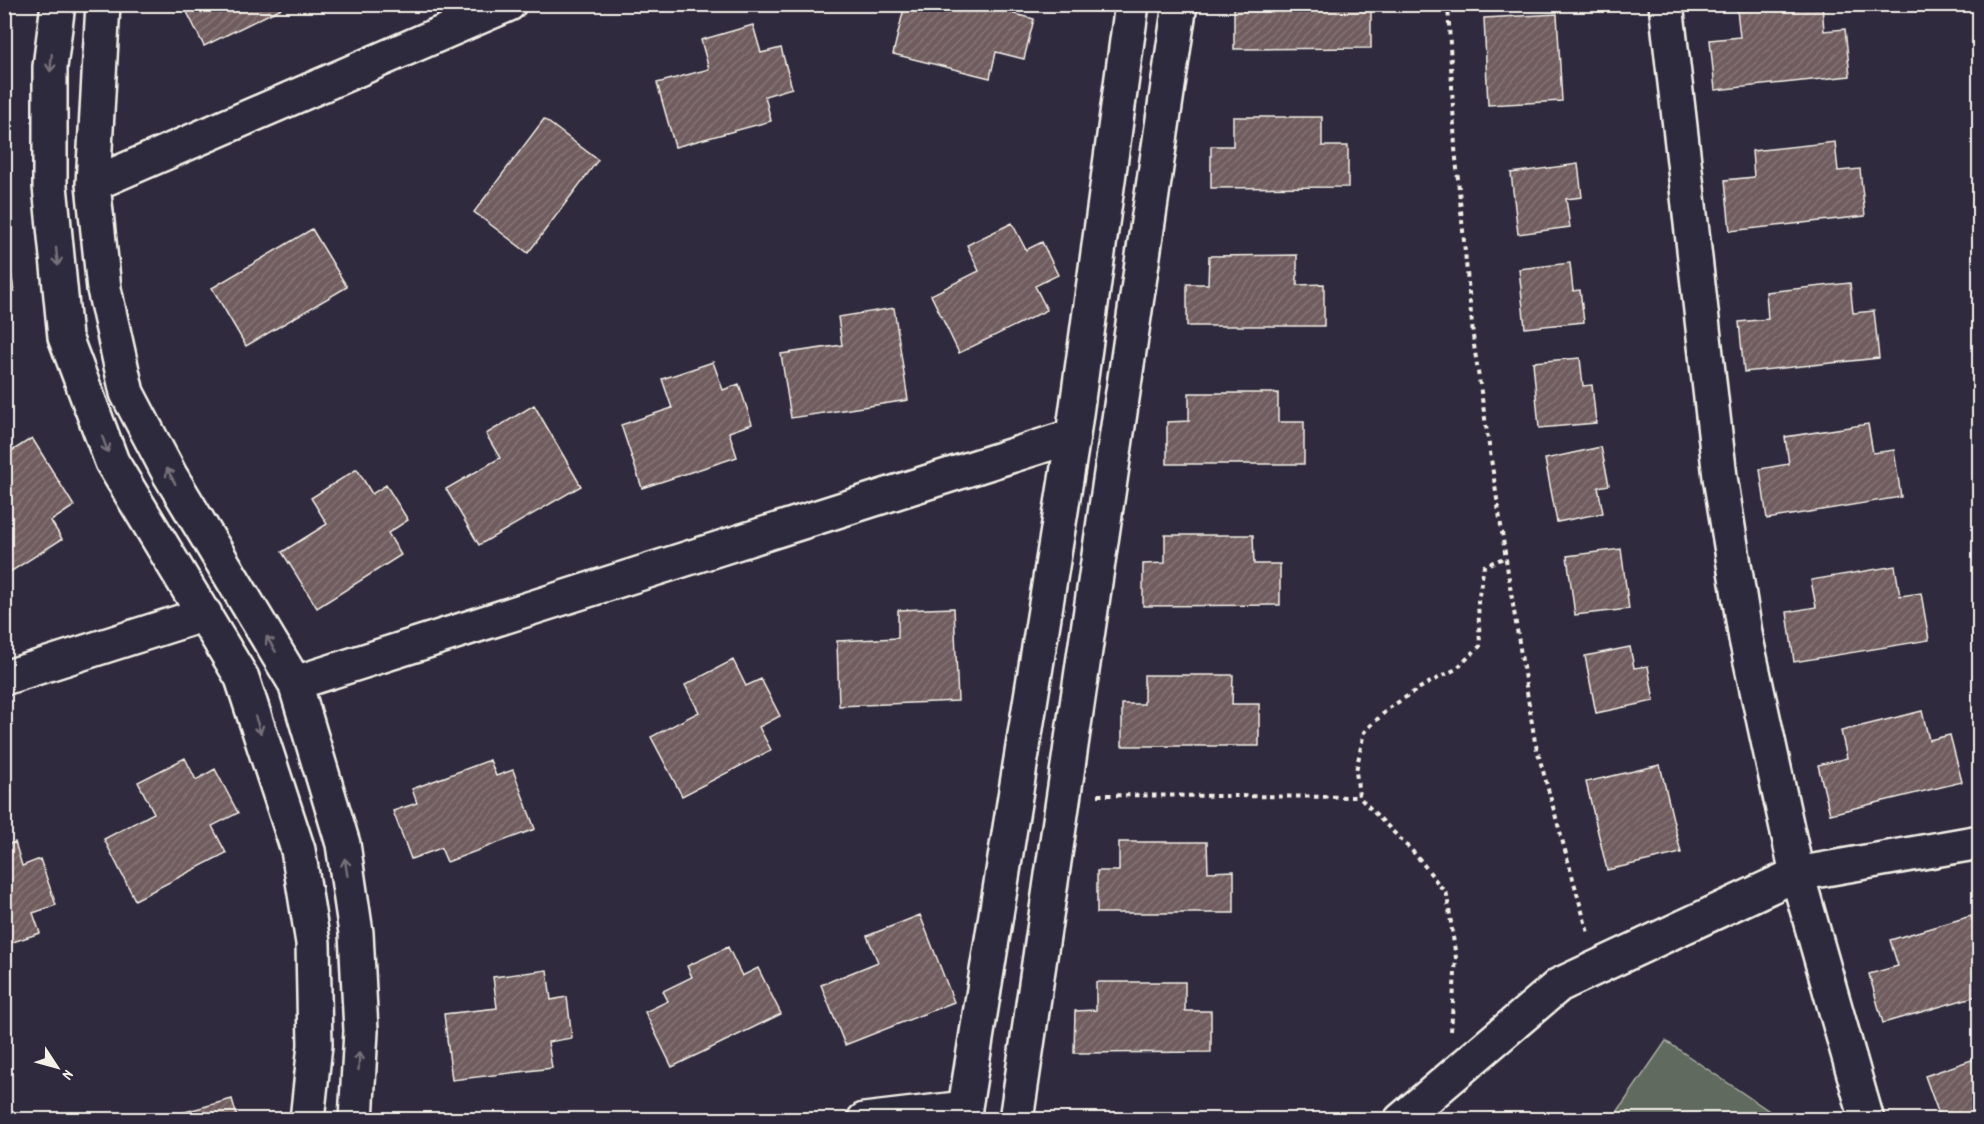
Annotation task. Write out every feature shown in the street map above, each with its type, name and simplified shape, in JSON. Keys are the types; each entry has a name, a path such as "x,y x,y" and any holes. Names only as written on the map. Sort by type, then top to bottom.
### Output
{"street":[{"path":"58,4 50,67 50,186 65,337 112,462 242,678 298,850 314,943 315,1045 307,1119"},
{"path":"103,4 93,184 104,289 127,393 170,475 295,683 343,844 356,933 361,1031 356,1119"},
{"path":"93,184 508,4"},
{"path":"864,1119 964,1114 1073,436 1132,4"},
{"path":"1016,1119 1180,4"},
{"path":"1666,4 1720,477 1746,639 1797,874 1867,1119"},
{"path":"295,683 1073,436"},
{"path":"4,678 205,614"},
{"path":"1401,1119 1559,985 1797,874 1980,842"}],"path":[{"path":"1448,4 1455,148 1474,345 1506,557 1535,742 1597,967"},
{"path":"1451,1077 1451,1023 1456,958 1446,895 1417,856 1359,797 1356,771 1364,732 1389,708 1423,686 1456,669 1480,646 1478,601 1484,566 1506,557"},
{"path":"1064,795 1359,797"}],"green space":[{"path":"1666,1041 1781,1119 1621,1119 1615,1115"}],"building":[{"path":"183,4 290,4 204,46"},
{"path":"905,4 1016,4 1014,14 1034,19 1024,59 996,52 990,78 893,54"},
{"path":"1256,4 1345,4 1345,7 1371,7 1371,48 1234,49 1234,7 1256,7"},
{"path":"1788,4 1822,4 1824,31 1845,29 1850,76 1715,90 1710,40 1740,37 1737,10"},
{"path":"1557,14 1562,101 1488,105 1484,18"},
{"path":"753,25 761,53 781,48 792,88 765,96 771,121 675,147 657,83 709,69 701,40"},
{"path":"1233,117 1322,117 1322,146 1348,146 1348,187 1211,188 1211,146 1233,146"},
{"path":"544,119 598,160 528,253 474,212"},
{"path":"1835,142 1838,171 1860,169 1865,216 1730,231 1725,180 1754,177 1752,151"},
{"path":"1578,164 1582,197 1566,199 1570,227 1518,234 1511,173"},
{"path":"1012,223 1026,250 1042,242 1058,275 1035,286 1047,310 959,353 931,295 979,271 967,245"},
{"path":"4,228 14,291 4,293"},
{"path":"312,229 347,287 246,346 212,288"},
{"path":"1297,255 1297,285 1324,284 1324,326 1187,326 1187,284 1208,284 1209,256"},
{"path":"1570,263 1573,291 1580,290 1584,322 1525,328 1519,269"},
{"path":"1850,283 1853,313 1874,311 1879,358 1744,372 1739,322 1768,319 1766,292"},
{"path":"894,308 908,400 791,418 781,354 842,345 838,317"},
{"path":"1580,358 1583,386 1592,385 1596,423 1539,428 1533,362"},
{"path":"713,362 723,390 739,384 752,424 729,432 737,457 642,488 621,425 672,408 662,379"},
{"path":"1189,393 1278,393 1278,422 1304,422 1304,464 1167,464 1167,422 1189,421"},
{"path":"534,405 581,486 479,545 446,489 500,458 486,434"},
{"path":"1868,424 1873,453 1894,450 1901,497 1767,519 1760,469 1789,464 1785,437"},
{"path":"32,438 74,506 51,521 62,539 4,576 4,456"},
{"path":"1601,447 1609,485 1598,487 1603,513 1557,522 1545,459"},
{"path":"357,469 372,494 386,485 408,520 388,533 401,555 317,608 282,552 327,524 311,498"},
{"path":"1165,535 1253,535 1254,564 1280,564 1280,605 1143,606 1143,564 1165,563"},
{"path":"1621,549 1629,609 1575,615 1567,556"},
{"path":"1895,566 1900,596 1921,593 1929,640 1794,662 1787,612 1816,607 1811,580"},
{"path":"954,608 958,701 839,706 837,641 898,638 898,610"},
{"path":"1630,647 1634,668 1648,666 1654,701 1596,713 1585,656"},
{"path":"733,660 746,686 761,679 780,716 759,727 771,750 682,796 651,737 699,712 685,685"},
{"path":"1144,675 1233,675 1232,704 1259,704 1259,746 1122,746 1122,704 1144,704"},
{"path":"1922,711 1929,740 1950,735 1962,782 1830,814 1818,765 1847,758 1841,731"},
{"path":"185,758 196,780 215,769 238,813 212,826 226,853 135,900 104,839 154,813 138,782"},
{"path":"490,760 496,776 513,770 535,829 447,862 441,848 411,859 393,811 417,803 412,789"},
{"path":"1660,765 1681,853 1607,870 1586,782"},
{"path":"15,842 22,866 40,859 56,905 33,913 40,933 4,945 4,846"},
{"path":"1119,842 1207,842 1208,872 1234,871 1234,913 1097,913 1097,871 1119,871"},
{"path":"920,915 954,1002 845,1045 821,985 878,962 867,936"},
{"path":"1971,916 1980,945 1980,995 1883,1023 1869,974 1898,966 1890,940"},
{"path":"728,947 742,976 758,968 781,1014 672,1067 645,1012 668,1001 663,991 692,977 687,966"},
{"path":"547,970 551,1000 567,997 572,1038 548,1042 552,1068 452,1080 444,1014 497,1008 493,977"},
{"path":"1096,982 1185,982 1185,1011 1211,1011 1211,1052 1074,1053 1075,1011 1096,1010"},
{"path":"1980,1057 1980,1120 1941,1120 1925,1076"},
{"path":"232,1099 238,1120 163,1120 163,1118"}]}
